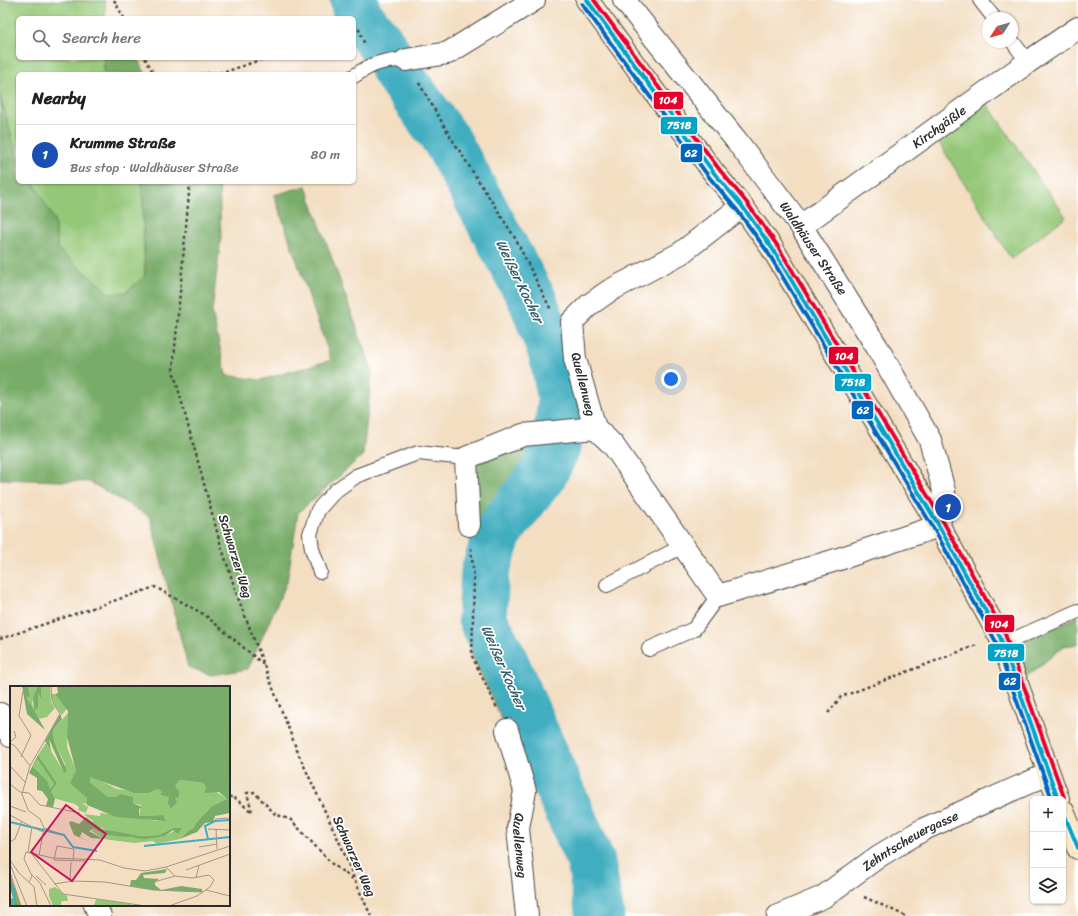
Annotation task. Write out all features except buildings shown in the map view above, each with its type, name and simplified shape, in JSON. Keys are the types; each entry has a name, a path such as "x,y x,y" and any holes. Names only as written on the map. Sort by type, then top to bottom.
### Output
{"street":[{"path":"397,60 448,53 534,0"},
{"path":"587,0 714,173 742,206 772,248 939,526 1002,640 1057,796"},
{"name":"Waldhäuser Straße","path":"624,0 736,140 801,226 877,347 930,440 944,490 939,526"},
{"name":"Kirchgäßle","path":"801,226 1028,62 1078,28"},
{"name":"Quellenweg","path":"466,458 523,435 595,428 576,359 572,322 589,305 609,291 681,253 742,206"},
{"path":"595,428 613,444 718,596 836,560 939,526"},
{"path":"466,458 469,525"},
{"path":"0,714 10,734"},
{"name":"Quellenweg","path":"507,730 525,791 518,828 527,916"},
{"name":"Zehntscheuergasse","path":"778,916 823,896 879,856 924,829 1048,774"},
{"path":"1066,818 1078,848"},
{"path":"95,906 100,916"}],"lane":[{"path":"980,0 989,12"},
{"path":"1017,48 1028,62"},
{"path":"356,75 366,68 397,60"},
{"path":"320,572 312,550 310,534 318,510 335,491 356,476 418,454 466,458"},
{"path":"607,585 683,546"},
{"path":"649,649 694,629 718,596"},
{"path":"1002,640 1078,611"}],"path":[{"path":"114,0 123,16"},
{"path":"146,60 153,72"},
{"path":"225,72 260,60"},
{"path":"397,60 450,136 515,238 554,316"},
{"name":"Schwarzer Weg","path":"190,184 174,370 222,546 238,598 298,754 343,850 371,916"},
{"path":"469,525 474,578 472,656 507,730"},
{"path":"0,639 155,587 205,615 264,664"},
{"path":"828,713 841,697 1002,640"},
{"path":"230,797 232,796 252,812 247,793 254,792 275,814 291,820 332,864 354,879"},
{"path":"838,885 906,916"}],"green space":[{"path":"0,0 105,1 105,16 16,16 16,60 104,60 104,72 16,72 16,151 0,95"},
{"path":"104,60 138,60 145,72 104,72"},
{"path":"0,95 16,151 16,184 34,184 54,219 58,249 110,294 126,292 145,276 142,184 219,185 221,237 212,312 226,375 261,380 331,360 274,195 306,186 372,370 363,455 298,513 287,582 248,669 211,675 188,667 150,517 90,482 0,479"},
{"path":"985,101 1066,217 1011,259 936,138"},
{"path":"34,184 142,184 145,277 126,292 110,295 58,249 54,219"},
{"path":"558,433 556,447 543,474 499,531 485,571 482,618 502,657 529,719 507,730 472,656 474,578 469,525 466,458"},
{"path":"1078,616 1078,644 1064,646 1021,682 1011,647"}],"waterway":[{"name":"Weißer Kocher","path":"354,0 357,14 381,44 399,75 447,141 533,301 553,354 562,400 556,447 543,474 499,531 485,571 482,618 502,657 591,862 600,916"}],"transit line":[{"name":"7518","path":"587,0 714,173 742,206 772,248 939,526 1000,637 1057,796"},
{"name":"104","path":"594,0 777,245 944,523 1005,634 1064,796"},
{"name":"62","path":"582,4 709,177 737,210 767,251 934,529 995,640 1051,796"},
{"name":"7518","path":"1066,818 1078,848"}],"place":[{"name":"Krumme Straße","path":"948,507"}]}
